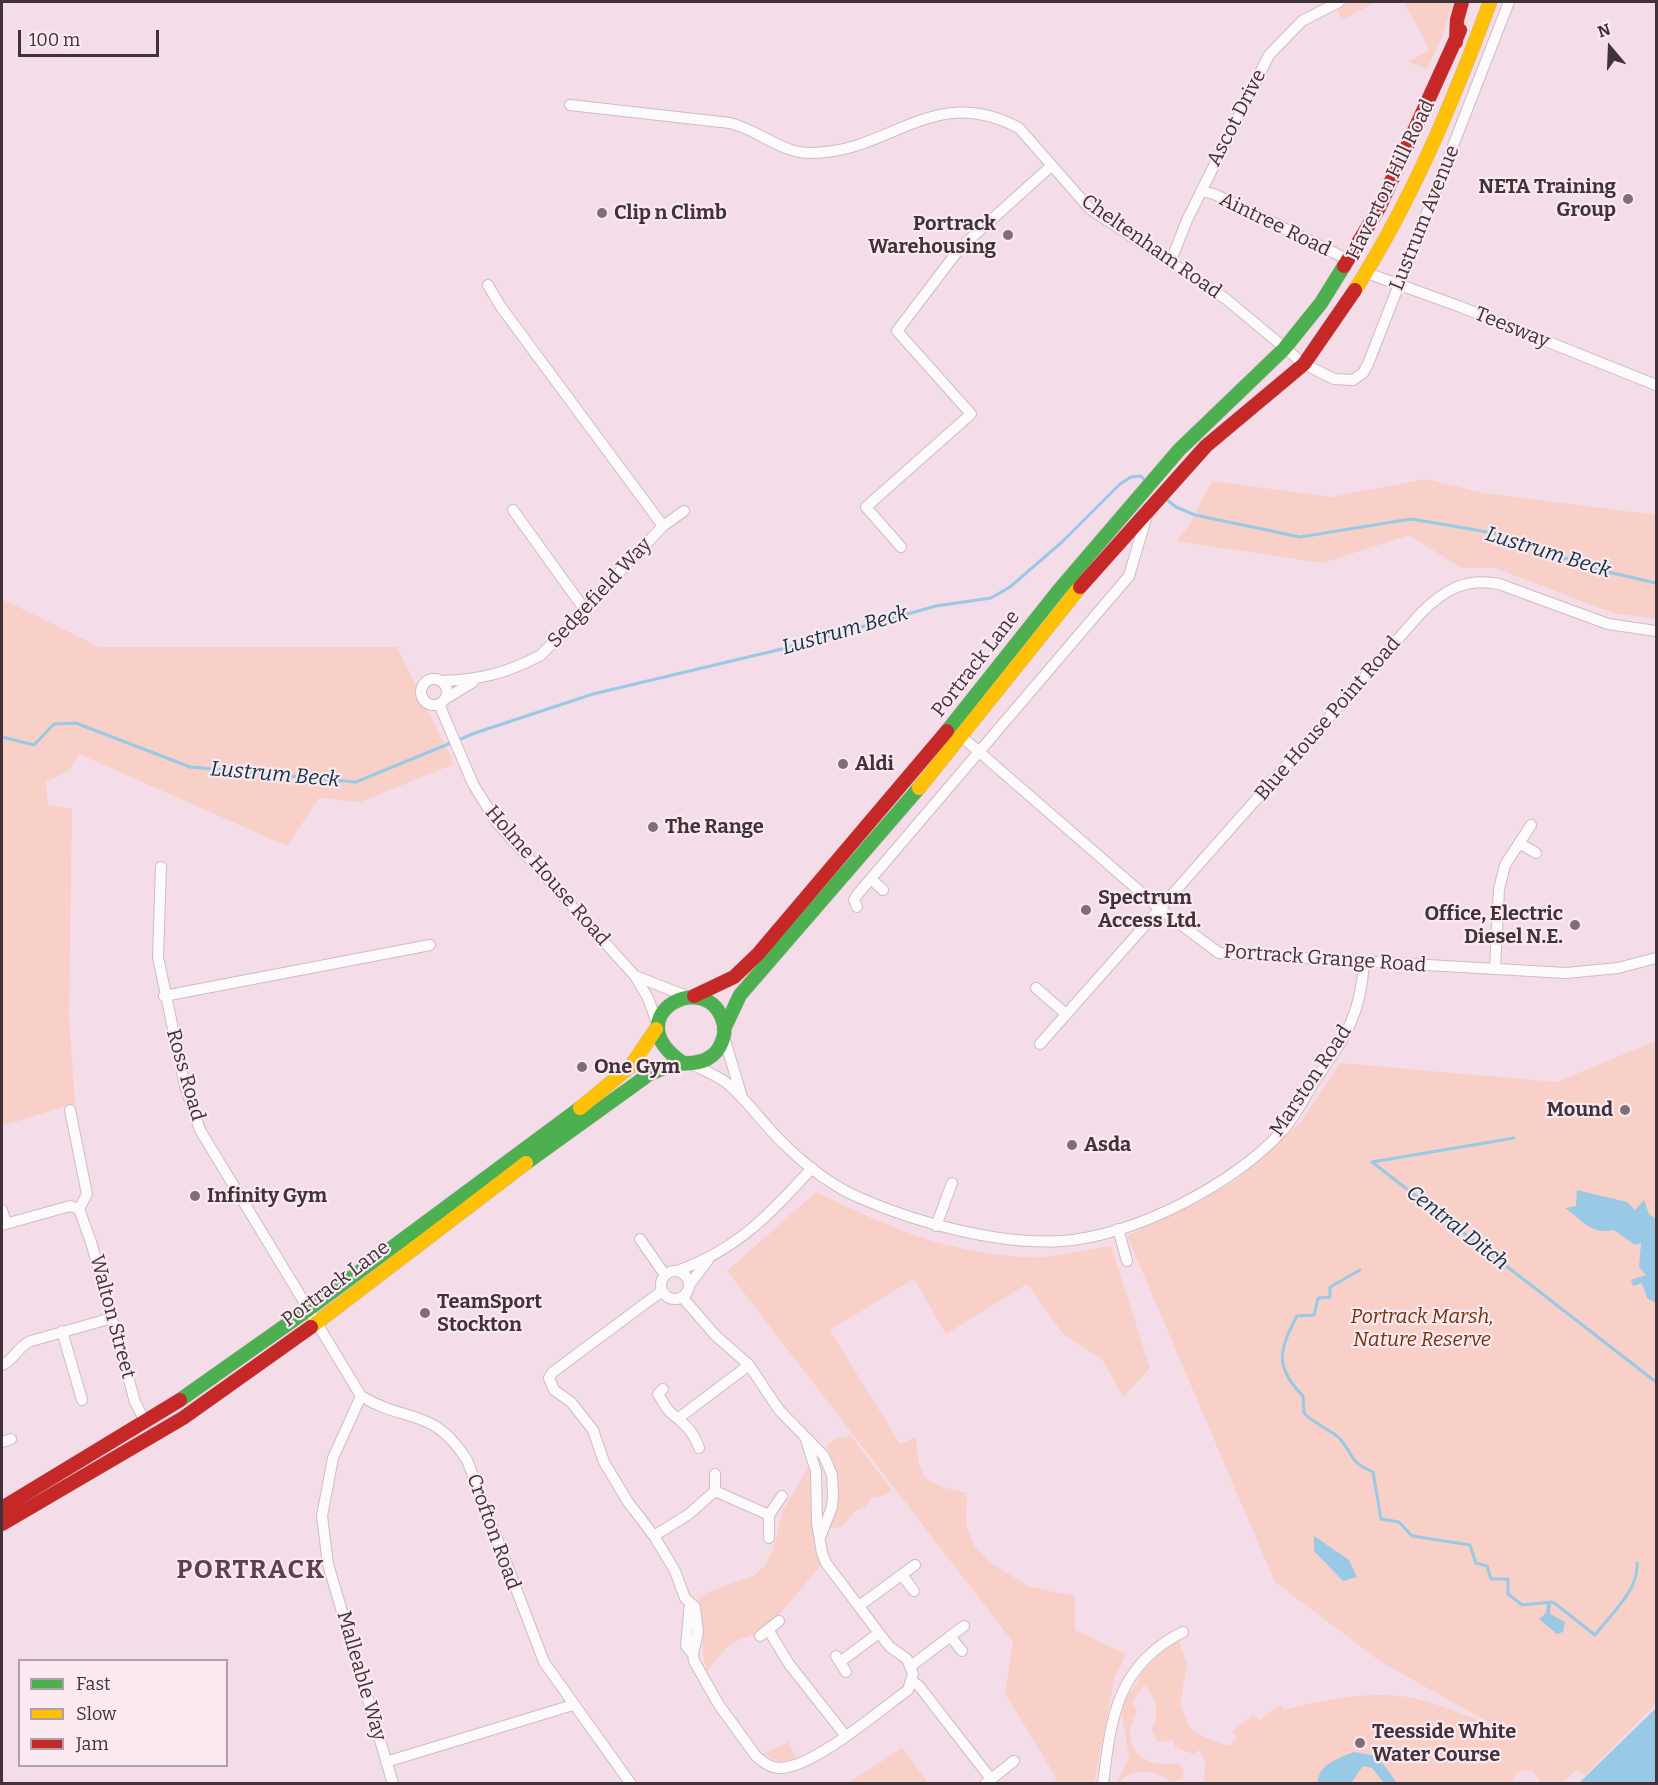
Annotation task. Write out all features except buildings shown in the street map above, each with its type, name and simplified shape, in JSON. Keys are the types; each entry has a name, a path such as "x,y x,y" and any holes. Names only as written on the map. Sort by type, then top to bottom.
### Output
{"main road":[{"path":"1456,42 1457,20 1462,2"},
{"name":"Haverton Hill Road","path":"1284,349 1321,303 1384,197 1456,42 1471,2"},
{"name":"Haverton Hill Road","path":"1304,364 1366,273 1430,151 1472,53 1490,2"},
{"name":"Portrack Lane","path":"2,1508 146,1423 309,1310 617,1080 630,1066 656,1026 663,1009 672,1001 691,996 734,977 758,954 918,768 1059,590 1161,471 1197,430 1284,349"},
{"name":"Portrack Lane","path":"2,1524 155,1435 318,1324 469,1205 624,1092 665,1067 710,1057 720,1047 736,1002 746,988 962,737 1080,587 1173,480 1206,446 1280,387 1304,364"},
{"path":"691,996 710,1002 720,1013 724,1032"},
{"path":"656,1026 661,1047 670,1057 686,1063"}],"street":[{"name":"Ascot Drive","path":"1170,263 1201,191 1269,55 1302,21 1339,2"},
{"name":"Lustrum Avenue","path":"1304,364 1334,379 1353,380 1363,373 1509,2"},
{"name":"Cheltenham Road","path":"570,105 730,123 747,128 782,148 812,153 859,143 951,111 974,111 1004,120 1019,128 1050,167 1090,209 1226,299 1304,364"},
{"path":"901,547 866,507 972,414 897,331 960,248 1050,167"},
{"name":"Aintree Road","path":"1201,191 1214,194 1348,260"},
{"name":"Teesway","path":"1366,273 1399,283 1656,385"},
{"path":"488,285 501,307 663,526"},
{"name":"Portrack Lane","path":"857,907 854,900 871,879 1129,576 1151,506"},
{"path":"513,510 585,610"},
{"name":"Sedgefield Way","path":"442,681 476,680 523,665 541,655 663,526 684,511"},
{"name":"Blue House Point Road","path":"1040,1044 1421,613 1444,592 1482,580 1608,624 1656,631"},
{"path":"442,701 447,687 442,681 429,679 421,689 425,701 433,705 442,701 476,680"},
{"name":"Holme House Road","path":"442,701 448,726 473,784 497,823 634,976 648,998 656,1026"},
{"name":"Portrack Grange Road","path":"962,737 1160,909 1219,953 1364,963 1584,973 1656,958"},
{"path":"1495,969 1499,889 1505,866 1531,825"},
{"path":"1520,843 1536,853"},
{"name":"Ross Road","path":"161,867 158,957 164,996 185,1086 200,1130 318,1324"},
{"path":"871,879 883,890"},
{"path":"164,996 430,945"},
{"name":"Marston Road","path":"686,1063 725,1082 742,1097 782,1143 812,1168 858,1197 936,1226 1002,1237 1062,1241 1118,1229 1167,1211 1194,1197 1238,1168 1282,1131 1344,1040 1362,993 1364,963"},
{"name":"Holme House Road","path":"634,976 691,996"},
{"path":"1036,988 1066,1014"},
{"name":"Marston Road","path":"724,1032 742,1097"},
{"path":"2,1210 4,1224 70,1206 79,1209 87,1194 70,1110"},
{"path":"708,1260 690,1284 689,1292 683,1298 674,1300 662,1291 661,1282 665,1275 708,1260 754,1228 812,1168"},
{"path":"936,1226 952,1183"},
{"name":"Walton Street","path":"79,1209 83,1216 135,1402 146,1423"},
{"path":"1118,1229 1127,1261"},
{"path":"640,1239 665,1275"},
{"path":"677,1271 686,1276 690,1284"},
{"path":"662,1291 553,1372 549,1378 550,1384 571,1402 593,1430 604,1462 675,1571 685,1598 690,1603 686,1646 693,1654 702,1678 756,1756 767,1765 780,1768 796,1765 818,1755 908,1689 912,1681 911,1666 879,1633 826,1563 820,1543 816,1471 805,1437"},
{"path":"683,1298 715,1335 749,1365 779,1410 824,1456 834,1486 832,1507 820,1535"},
{"path":"2,1365 9,1362 24,1343 112,1318"},
{"path":"318,1324 361,1396"},
{"path":"62,1331 81,1400"},
{"path":"680,1418 749,1365"},
{"path":"663,1389 658,1394 672,1414 680,1418 696,1439 699,1448"},
{"name":"Crofton Road","path":"361,1396 374,1404 416,1416 435,1425 457,1445 467,1460 534,1640 553,1677 630,1783"},
{"name":"Malleable Way","path":"361,1396 333,1458 322,1516 328,1564 393,1784"},
{"path":"654,1536 703,1503 715,1491 715,1474"},
{"path":"715,1491 770,1515"},
{"path":"769,1538 770,1515 782,1496"},
{"path":"859,1606 915,1565"},
{"path":"902,1575 914,1591"},
{"path":"779,1621 765,1634 845,1735"},
{"path":"911,1666 964,1626"},
{"path":"1103,1784 1109,1733 1116,1703 1125,1685 1150,1652 1183,1632"},
{"path":"846,1672 838,1659 879,1633"},
{"path":"951,1636 962,1651"},
{"path":"912,1681 919,1686 988,1781 1014,1761"},
{"path":"386,1762 573,1705"}],"green space":[{"path":"1349,2 1376,2 1342,20 1336,8"},
{"path":"1404,2 1453,2 1442,37 1427,69 1408,62 1430,50"},
{"path":"1426,479 1483,493 1656,515 1656,619 1613,613 1495,568 1461,568 1409,535 1323,563 1176,541 1187,529 1212,481 1331,497"},
{"path":"2,599 99,647 397,647 454,764 360,802 319,798 287,846 79,754 70,770 46,782 48,805 72,809 69,1016 75,1103 2,1126"},
{"name":"Portrack Marsh, Nature Reserve","path":"1656,1041 1656,1704 1585,1775 1576,1770 1562,1783 1542,1783 1532,1771 1522,1770 1515,1775 1512,1784 1204,1784 1205,1761 1200,1750 1193,1754 1175,1747 1173,1740 1157,1742 1152,1730 1156,1717 1155,1701 1144,1685 1132,1702 1137,1710 1130,1730 1134,1750 1139,1756 1153,1763 1178,1763 1184,1770 1183,1777 1173,1783 1153,1773 1139,1771 1116,1784 1129,1756 1122,1716 1125,1700 1137,1684 1144,1667 1178,1639 1187,1664 1180,1705 1189,1727 1206,1738 1230,1746 1237,1737 1232,1731 1253,1715 1259,1720 1280,1705 1284,1710 1360,1696 1392,1695 1442,1706 1477,1719 1480,1738 1487,1723 1492,1724 1381,1662 1275,1582 1127,1236 1232,1183 1300,1123 1340,1063 1556,1082"},
{"path":"816,1192 917,1236 969,1250 1035,1257 1111,1246 1150,1368 1123,1397 1102,1359 1063,1334 1027,1284 946,1334 914,1279 830,1330 900,1444 916,1437 919,1463 926,1478 941,1486 967,1493 966,1524 974,1546 991,1563 1030,1587 1075,1596 1075,1630 1126,1654 1115,1676 1094,1783 1051,1783 1057,1779 1005,1693 1013,1642 727,1271"},
{"path":"851,1436 892,1490 886,1495 872,1498 865,1507 855,1511 842,1527 830,1528 839,1492 835,1466 826,1445 836,1439"},
{"path":"810,1464 814,1546 822,1564 777,1617 756,1634 738,1640 727,1647 707,1671 698,1600 708,1592 753,1576 764,1567 773,1551 782,1512"},
{"path":"789,1742 797,1760 779,1762 764,1754"},
{"path":"902,1748 928,1783 848,1783"}],"water":[{"path":"1577,1190 1627,1202 1635,1210 1644,1200 1649,1214 1656,1219 1656,1303 1647,1298 1642,1283 1633,1286 1631,1280 1646,1275 1639,1267 1641,1243 1635,1245 1614,1230 1593,1228 1565,1208 1576,1206"},
{"path":"1314,1536 1349,1560 1357,1577 1343,1581 1314,1551"},
{"path":"1547,1604 1551,1604 1550,1614 1565,1622 1563,1632 1557,1634 1539,1619 1546,1613"},
{"path":"1656,1708 1656,1783 1579,1783"},
{"name":"Teesside White Water Course","path":"1354,1752 1377,1756 1397,1783 1384,1783 1372,1768 1363,1766 1351,1783 1318,1783 1321,1771 1325,1767"}],"waterway":[{"name":"Lustrum Beck","path":"2,737 34,745 54,724 76,723 190,767 356,782 475,733 593,694 786,648 936,606 991,598 1010,587 1062,542 1120,484 1131,477 1141,476 1145,480"},
{"name":"Lustrum Beck","path":"1165,498 1176,507 1195,515 1300,537 1411,519 1453,526 1498,534 1595,569 1656,583"},
{"name":"Central Ditch","path":"1514,1138 1372,1162 1656,1382"},
{"path":"1360,1270 1330,1287 1330,1297 1318,1298 1314,1315 1297,1316 1286,1339 1282,1358 1287,1376 1303,1396 1304,1413 1338,1437 1353,1459 1373,1472 1381,1519 1399,1522 1412,1536 1470,1545 1476,1563 1487,1566 1491,1579 1508,1579 1508,1594 1522,1605 1553,1602 1595,1635 1629,1592 1634,1583 1637,1563"}],"traffic: fast":[{"path":"947,731 1059,590 1179,450 1284,349 1321,303 1344,266"},
{"path":"724,1029 740,995 919,788"},
{"path":"526,1163 648,1075 671,1066 706,1060 714,1054 721,1043 724,1025 715,1007 702,999 686,998 672,1004 662,1014 658,1029 664,1045 683,1063"},
{"path":"180,1400 309,1309 580,1108"}],"traffic: slow":[{"path":"1355,290 1395,221 1430,150 1490,2"},
{"path":"919,788 1080,587"},
{"path":"580,1108 631,1066 656,1029"},
{"path":"311,1327 526,1163"}],"traffic: jam":[{"path":"1456,42 1457,20 1462,2"},
{"path":"1344,266 1379,208 1460,30"},
{"path":"1080,587 1206,446 1304,364 1355,290"},
{"path":"694,996 734,977 758,954 947,731"},
{"path":"2,1524 183,1418 311,1327"},
{"path":"2,1508 180,1400"}],"place":[{"name":"NETA Training Group","path":"1628,199"},
{"name":"Clip n Climb","path":"602,213"},
{"name":"Portrack Warehousing","path":"1008,235"},
{"name":"Aldi","path":"843,764"},
{"name":"The Range","path":"653,827"},
{"name":"Spectrum Access Ltd.","path":"1086,910"},
{"name":"Office, Electric Diesel N.E.","path":"1575,925"},
{"name":"One Gym","path":"582,1067"},
{"name":"Mound","path":"1625,1110"},
{"name":"Asda","path":"1072,1145"},
{"name":"Infinity Gym","path":"195,1196"},
{"name":"TeamSport Stockton","path":"425,1313"},
{"name":"Teesside White Water Course","path":"1360,1743"}],"district":[{"name":"PORTRACK","path":"251,1571"}]}
